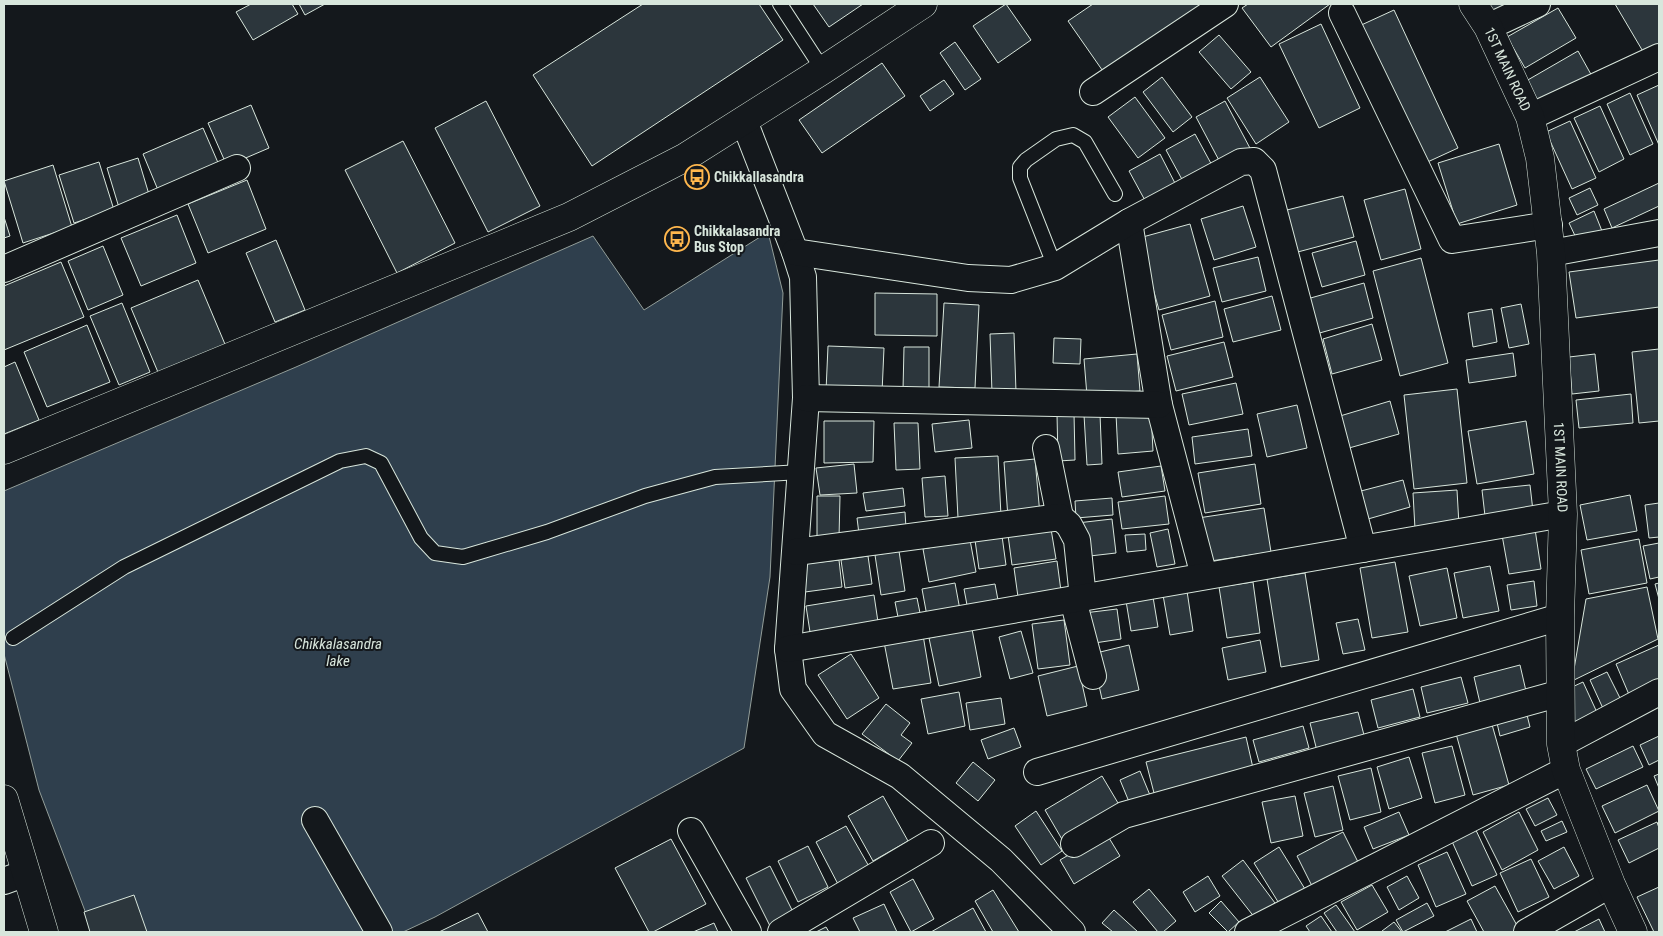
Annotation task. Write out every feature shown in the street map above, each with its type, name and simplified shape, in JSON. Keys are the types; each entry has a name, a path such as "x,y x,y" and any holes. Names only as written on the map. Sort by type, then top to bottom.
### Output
{"street":[{"path":"4,450 569,217 684,158 923,4"},
{"path":"1093,92 1225,4"},
{"name":"1ST MAIN ROAD","path":"1472,4 1488,27 1530,118 1540,158 1551,253 1563,514 1560,617 1564,757 1611,884 1633,932"},
{"path":"1488,27 1537,4"},
{"path":"1342,13 1452,240 1549,224"},
{"path":"1530,118 1659,57"},
{"path":"744,121 803,277 806,398 788,649 793,689 825,734 900,776 1001,860 1072,932"},
{"path":"795,252 968,278 1011,280 1055,267 1129,222 1241,162 1254,161 1264,170 1364,549"},
{"path":"4,269 237,168"},
{"path":"1129,222 1160,404 1204,576"},
{"path":"1551,253 1659,233"},
{"path":"806,398 1160,404"},
{"path":"1046,448 1060,517 1069,525 1076,540 1078,599 1093,676"},
{"path":"788,649 1563,514"},
{"path":"796,552 1060,517"},
{"path":"1037,772 1560,617"},
{"path":"1074,844 1124,815 1561,692"},
{"path":"1248,932 1564,757 1659,692"},
{"path":"4,799 15,877 44,932"},
{"path":"315,820 379,932"},
{"path":"692,831 748,932"},
{"path":"781,932 931,843"},
{"path":"1528,932 1611,884"}],"lane":[{"path":"780,4 823,70"},
{"path":"1055,267 1020,178 1020,167 1026,160 1056,139 1073,136 1085,142 1115,194"},
{"path":"13,638 124,567 340,462 366,456 381,463 421,538 435,553 463,558 547,532 644,496 714,477 801,472"}],"water":[{"name":"Chikkalasandra lake","path":"768,232 783,293 770,577 744,748 435,917 403,932 93,932 39,790 4,654 4,491 296,367 593,236 644,310"}],"building":[{"path":"251,4 292,4 298,14 253,40 236,12"},
{"path":"299,4 325,4 305,15"},
{"path":"643,4 759,4 783,40 592,166 533,75"},
{"path":"813,4 863,4 829,27"},
{"path":"1006,4 1031,40 998,63 973,26"},
{"path":"1093,4 1211,4 1107,77 1068,21"},
{"path":"1248,4 1330,4 1271,47 1242,8"},
{"path":"1489,4 1510,4 1495,13"},
{"path":"1615,4 1659,4 1659,53 1648,60"},
{"path":"1558,8 1576,38 1525,68 1507,37"},
{"path":"1394,10 1458,148 1421,165 1357,27"},
{"path":"1321,24 1360,108 1319,128 1279,44"},
{"path":"1219,35 1251,72 1231,89 1199,52"},
{"path":"955,42 981,79 965,90 940,53"},
{"path":"1578,51 1593,78 1542,108 1526,81"},
{"path":"882,63 905,96 822,153 799,120"},
{"path":"1162,77 1192,117 1173,132 1143,92"},
{"path":"1260,77 1289,122 1256,144 1227,98"},
{"path":"944,80 954,94 930,111 920,96"},
{"path":"1659,85 1659,145 1637,95"},
{"path":"1630,93 1653,144 1630,155 1607,104"},
{"path":"1135,97 1165,138 1138,158 1108,117"},
{"path":"486,101 540,206 488,232 435,128"},
{"path":"1225,101 1251,150 1222,166 1196,117"},
{"path":"251,105 269,148 227,166 208,123"},
{"path":"1600,106 1624,159 1599,172 1574,118"},
{"path":"1570,121 1596,178 1572,189 1546,132"},
{"path":"203,128 219,165 158,190 143,154"},
{"path":"1195,134 1214,169 1185,185 1166,150"},
{"path":"403,141 455,243 397,273 345,170"},
{"path":"1499,144 1517,205 1457,224 1438,163"},
{"path":"1160,154 1178,189 1148,206 1129,171"},
{"path":"138,158 151,201 120,211 107,168"},
{"path":"99,162 114,210 74,223 59,175"},
{"path":"53,165 72,227 23,243 4,181"},
{"path":"247,180 266,229 208,253 188,204"},
{"path":"1659,183 1659,206 1612,228 1604,209"},
{"path":"1590,188 1598,205 1577,215 1569,198"},
{"path":"1405,189 1421,249 1381,260 1364,200"},
{"path":"1343,196 1354,237 1294,253 1283,211"},
{"path":"1243,206 1256,247 1214,260 1201,219"},
{"path":"1594,211 1602,231 1578,242 1569,223"},
{"path":"177,215 196,263 141,286 121,238"},
{"path":"4,217 10,236 4,238"},
{"path":"1190,224 1210,296 1159,310 1139,238"},
{"path":"276,240 305,310 275,322 246,253"},
{"path":"1356,241 1365,275 1322,287 1312,253"},
{"path":"103,246 123,295 88,310 68,261"},
{"path":"1258,257 1266,291 1222,302 1213,268"},
{"path":"1421,258 1448,363 1400,376 1373,271"},
{"path":"1659,260 1659,307 1576,318 1569,272"},
{"path":"61,262 84,317 4,350 4,286"},
{"path":"198,280 227,349 160,377 131,308"},
{"path":"1364,283 1373,318 1316,334 1307,299"},
{"path":"875,293 937,294 937,336 875,335"},
{"path":"1272,296 1281,330 1233,342 1224,309"},
{"path":"1215,301 1223,337 1171,350 1162,315"},
{"path":"122,303 150,372 119,385 90,316"},
{"path":"944,303 979,305 975,388 939,387"},
{"path":"1521,304 1529,344 1509,348 1501,308"},
{"path":"1492,309 1497,342 1473,347 1468,313"},
{"path":"1372,324 1382,360 1332,374 1323,339"},
{"path":"87,325 110,382 47,407 24,352"},
{"path":"1014,333 1016,392 992,393 990,334"},
{"path":"1054,338 1081,339 1080,364 1053,363"},
{"path":"1224,342 1233,377 1176,391 1167,356"},
{"path":"828,346 884,348 882,393 826,391"},
{"path":"904,347 929,347 929,390 903,390"},
{"path":"1659,349 1659,421 1639,423 1632,352"},
{"path":"1513,353 1516,376 1469,383 1466,360"},
{"path":"1137,354 1140,391 1087,396 1084,359"},
{"path":"1595,354 1599,391 1572,394 1569,357"},
{"path":"15,362 39,420 4,434 4,367"},
{"path":"1236,383 1243,414 1189,425 1182,394"},
{"path":"1457,389 1467,483 1414,489 1404,395"},
{"path":"1631,394 1633,423 1579,428 1576,400"},
{"path":"1390,401 1399,434 1349,448 1340,416"},
{"path":"1297,405 1307,448 1267,457 1257,414"},
{"path":"1151,412 1153,451 1118,454 1116,414"},
{"path":"1074,413 1075,460 1058,461 1057,414"},
{"path":"1100,414 1102,464 1087,465 1084,415"},
{"path":"969,420 972,448 935,452 932,424"},
{"path":"824,421 874,421 873,462 824,463"},
{"path":"1526,421 1534,474 1477,484 1468,431"},
{"path":"894,423 918,423 920,469 896,470"},
{"path":"1248,429 1252,456 1195,464 1192,437"},
{"path":"998,456 1001,516 958,518 955,458"},
{"path":"1035,459 1040,515 1008,518 1004,462"},
{"path":"854,464 857,493 820,495 816,468"},
{"path":"1255,464 1261,504 1205,513 1198,473"},
{"path":"1161,466 1165,491 1122,497 1118,472"},
{"path":"945,476 948,516 925,517 922,478"},
{"path":"1403,480 1410,507 1368,519 1361,491"},
{"path":"1530,485 1533,511 1485,516 1482,490"},
{"path":"903,488 905,506 866,511 863,493"},
{"path":"1457,490 1459,525 1415,529 1413,493"},
{"path":"1630,495 1637,531 1587,540 1580,505"},
{"path":"817,496 840,496 839,538 817,538"},
{"path":"1165,496 1169,524 1122,529 1118,502"},
{"path":"1112,498 1113,515 1076,518 1075,501"},
{"path":"1659,503 1659,537 1649,538 1645,505"},
{"path":"1264,508 1271,552 1204,562 1198,518"},
{"path":"905,512 906,528 859,534 857,518"},
{"path":"1112,519 1116,553 1081,557 1077,523"},
{"path":"1051,529 1056,559 1012,565 1008,535"},
{"path":"1168,529 1175,564 1157,567 1150,533"},
{"path":"1535,529 1541,569 1509,574 1502,535"},
{"path":"1145,534 1146,550 1127,552 1125,535"},
{"path":"1002,536 1006,565 979,569 975,540"},
{"path":"1639,539 1647,583 1589,594 1581,550"},
{"path":"970,540 976,572 929,582 923,549"},
{"path":"1659,543 1659,577 1650,579 1643,546"},
{"path":"899,551 905,591 881,595 875,555"},
{"path":"868,556 872,584 845,588 841,560"},
{"path":"839,560 842,587 805,592 802,564"},
{"path":"1057,561 1061,591 1018,597 1014,568"},
{"path":"1395,562 1408,632 1372,638 1360,568"},
{"path":"1490,566 1499,611 1463,618 1454,573"},
{"path":"1447,568 1457,618 1420,626 1409,576"},
{"path":"1305,573 1319,660 1281,667 1267,579"},
{"path":"1534,581 1537,606 1511,610 1507,585"},
{"path":"1253,582 1260,633 1227,638 1219,587"},
{"path":"955,583 960,610 927,616 922,589"},
{"path":"1659,583 1659,599 1655,584"},
{"path":"995,584 998,600 967,605 964,589"},
{"path":"1647,587 1658,639 1572,681 1586,599"},
{"path":"1187,591 1193,631 1170,635 1163,595"},
{"path":"874,595 878,622 810,632 806,606"},
{"path":"1153,597 1158,627 1131,631 1126,601"},
{"path":"917,598 920,613 898,617 895,602"},
{"path":"1117,609 1121,639 1088,644 1084,613"},
{"path":"1358,619 1365,650 1343,654 1336,623"},
{"path":"1064,620 1070,665 1038,669 1032,624"},
{"path":"972,629 981,677 939,686 929,638"},
{"path":"1021,631 1033,673 1010,679 999,637"},
{"path":"923,635 931,683 893,689 884,642"},
{"path":"1260,640 1266,672 1228,680 1222,648"},
{"path":"1129,645 1139,690 1102,699 1092,654"},
{"path":"1659,645 1659,684 1630,697 1616,664"},
{"path":"851,654 879,698 847,719 818,675"},
{"path":"1520,665 1526,691 1480,703 1474,677"},
{"path":"1078,666 1087,706 1047,716 1038,676"},
{"path":"1607,672 1624,706 1606,715 1590,680"},
{"path":"1461,677 1468,703 1427,713 1421,687"},
{"path":"1583,682 1600,719 1571,727 1570,688"},
{"path":"1413,689 1420,717 1378,728 1371,700"},
{"path":"959,692 965,726 928,734 921,699"},
{"path":"1001,698 1005,724 970,730 966,703"},
{"path":"886,704 910,723 901,735 912,743 898,761 862,734"},
{"path":"1358,712 1365,739 1317,751 1310,723"},
{"path":"1527,715 1530,727 1500,736 1497,723"},
{"path":"1491,721 1509,785 1473,795 1455,730"},
{"path":"1303,726 1309,748 1259,762 1253,740"},
{"path":"1014,728 1021,747 988,759 981,740"},
{"path":"1659,736 1659,760 1649,765 1640,745"},
{"path":"1246,737 1253,768 1154,793 1146,762"},
{"path":"1452,746 1465,795 1435,803 1422,753"},
{"path":"1633,746 1643,767 1596,789 1586,769"},
{"path":"1409,757 1422,798 1389,809 1377,767"},
{"path":"973,762 995,780 978,801 956,783"},
{"path":"1371,768 1381,812 1350,820 1338,776"},
{"path":"1140,771 1152,800 1132,809 1120,780"},
{"path":"1659,774 1659,788 1654,776"},
{"path":"1102,776 1121,808 1063,841 1045,810"},
{"path":"1647,785 1659,811 1615,833 1602,806"},
{"path":"1333,786 1343,830 1315,837 1304,793"},
{"path":"883,796 908,841 873,861 848,816"},
{"path":"1295,796 1303,836 1271,843 1262,802"},
{"path":"1548,798 1557,815 1535,826 1526,809"},
{"path":"1036,811 1062,851 1041,865 1015,826"},
{"path":"1399,812 1409,835 1373,849 1364,827"},
{"path":"1519,812 1538,850 1502,870 1483,832"},
{"path":"1562,821 1567,832 1546,841 1541,831"},
{"path":"1657,822 1659,828 1659,848 1629,863 1618,840"},
{"path":"846,826 871,870 840,888 816,842"},
{"path":"1474,826 1497,875 1472,886 1450,837"},
{"path":"1343,832 1358,862 1312,886 1297,856"},
{"path":"1106,833 1120,856 1074,884 1060,860"},
{"path":"671,839 706,904 653,932 649,932 615,868"},
{"path":"808,846 828,887 798,902 778,861"},
{"path":"1279,847 1305,889 1280,905 1254,863"},
{"path":"1564,847 1579,876 1554,889 1538,861"},
{"path":"1447,852 1466,894 1436,907 1418,865"},
{"path":"1531,859 1549,897 1518,912 1500,873"},
{"path":"1243,860 1275,903 1255,918 1222,876"},
{"path":"770,866 794,914 770,926 746,878"},
{"path":"1208,876 1220,896 1195,912 1183,892"},
{"path":"1407,876 1419,898 1399,910 1387,887"},
{"path":"913,879 934,919 911,932 890,892"},
{"path":"1372,885 1388,912 1357,930 1341,902"},
{"path":"1495,886 1519,929 1513,932 1484,932 1467,901"},
{"path":"1659,887 1659,932 1654,932 1637,897"},
{"path":"1149,889 1176,921 1163,932 1158,932 1133,902"},
{"path":"993,890 1019,932 993,932 975,901"},
{"path":"134,895 147,932 90,932 84,912"},
{"path":"1221,901 1239,922 1228,932 1209,913"},
{"path":"1427,903 1434,916 1403,932 1396,920"},
{"path":"884,904 897,932 860,932 853,918"},
{"path":"1336,905 1355,932 1337,932 1324,913"},
{"path":"973,908 986,932 931,932"},
{"path":"1114,910 1138,932 1113,932 1102,923"},
{"path":"478,913 488,932 439,932"},
{"path":"1321,916 1332,932 1310,932 1306,926"},
{"path":"1471,919 1477,932 1445,932"},
{"path":"1599,919 1605,932 1574,932"},
{"path":"1394,922 1402,932 1382,931"},
{"path":"714,923 718,932 693,932"},
{"path":"826,927 829,932 816,932"}],"place":[{"name":"Chikkallasandra","path":"697,177"},
{"name":"Chikkalasandra Bus Stop","path":"677,239"}]}
